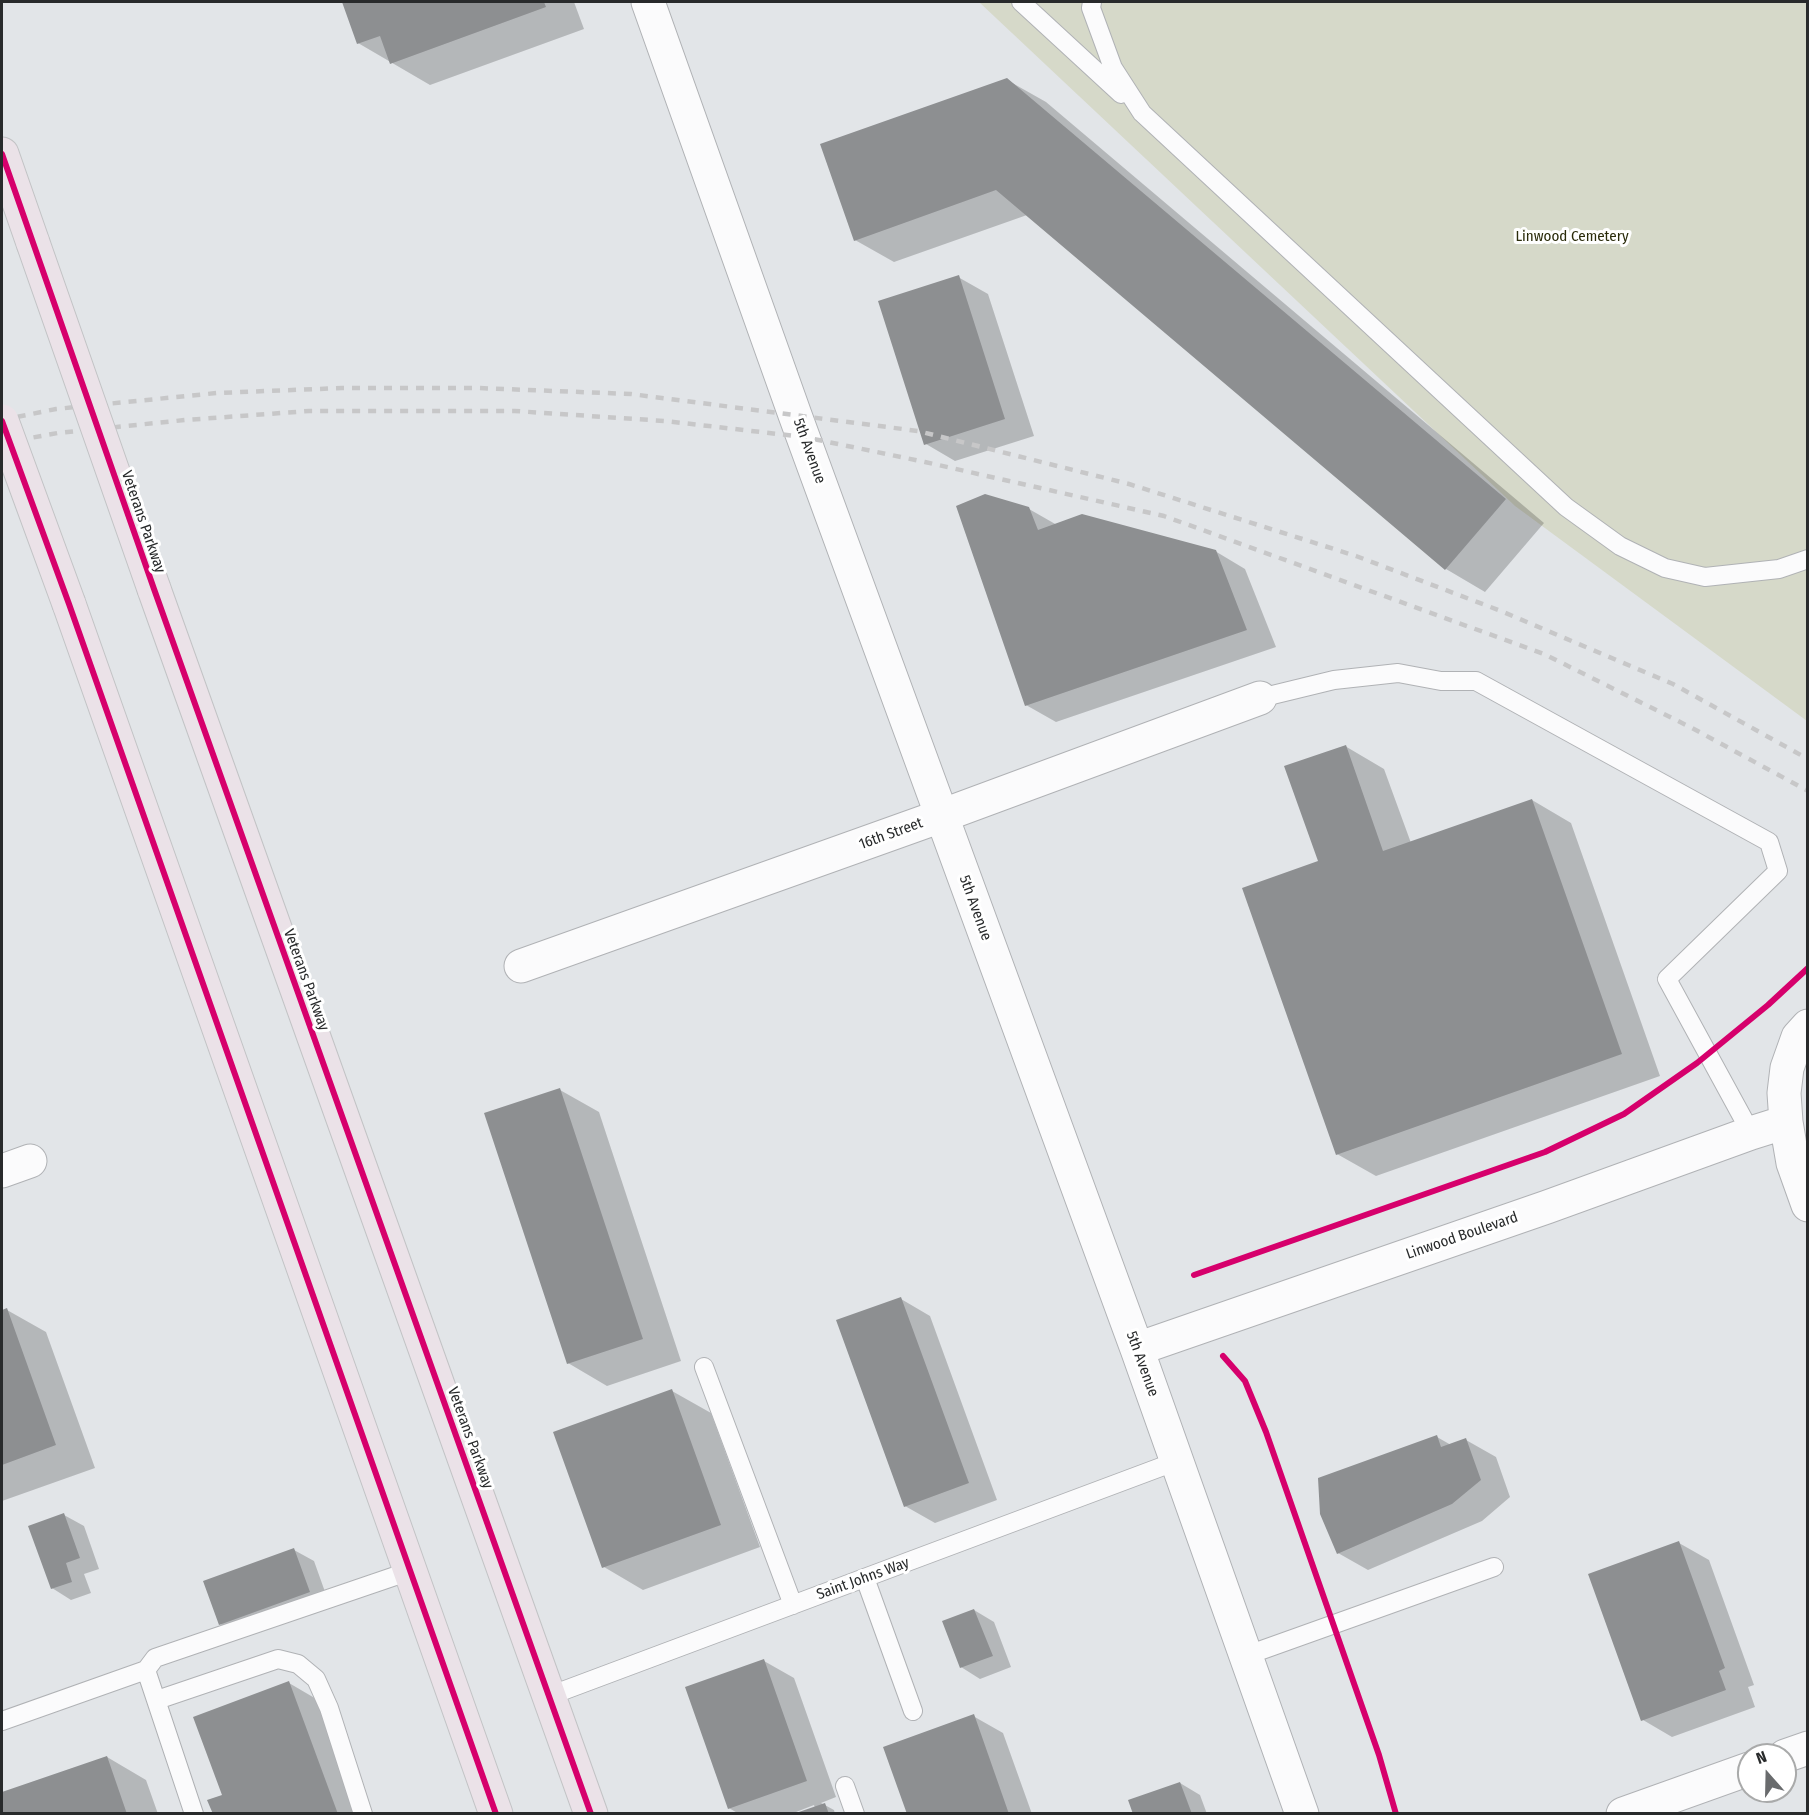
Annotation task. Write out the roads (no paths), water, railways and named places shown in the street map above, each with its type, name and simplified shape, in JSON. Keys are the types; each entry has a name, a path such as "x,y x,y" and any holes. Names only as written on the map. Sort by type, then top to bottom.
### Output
{"main road":[{"name":"Veterans Parkway","path":"2,154 154,589 591,1814"},
{"path":"2,421 69,604 496,1814"}],"street":[{"name":"5th Avenue","path":"648,2 795,415 1137,1350 1302,1814"},
{"name":"16th Street","path":"521,966 941,816 1260,698"},
{"path":"1808,1026 1798,1037 1787,1068 1784,1093 1793,1163 1808,1205"},
{"name":"Linwood Boulevard","path":"1137,1350 1786,1122"},
{"path":"1623,1814 1737,1773"}],"lane":[{"path":"1021,2 1566,507 1620,546 1665,568 1705,577 1779,569 1808,559"},
{"path":"1092,2 1091,8 1113,68 1142,113"},
{"path":"1260,698 1334,680 1398,673 1441,681 1476,681 1768,842 1778,871 1667,979 1751,1133"},
{"path":"704,1367 793,1605"},
{"name":"Saint Johns Way","path":"549,1696 1177,1461"},
{"path":"1245,1656 1494,1567"},
{"path":"2,1721 146,1671 155,1658 410,1571"},
{"path":"865,1578 913,1711"},
{"path":"157,1700 278,1659 298,1664 316,1679 329,1708 363,1814"},
{"path":"146,1671 194,1814"},
{"path":"845,1786 855,1814"}],"railway":[{"path":"2,420 56,409 217,393 342,388 477,388 631,394 918,431 1129,484 1356,556 1501,611 1673,684 1808,759"},
{"path":"2,443 58,433 185,420 309,411 515,411 665,421 804,437 1164,516 1544,654 1692,728 1808,791"}],"park label":[{"name":"Linwood Cemetery","path":"1572,237"}]}
